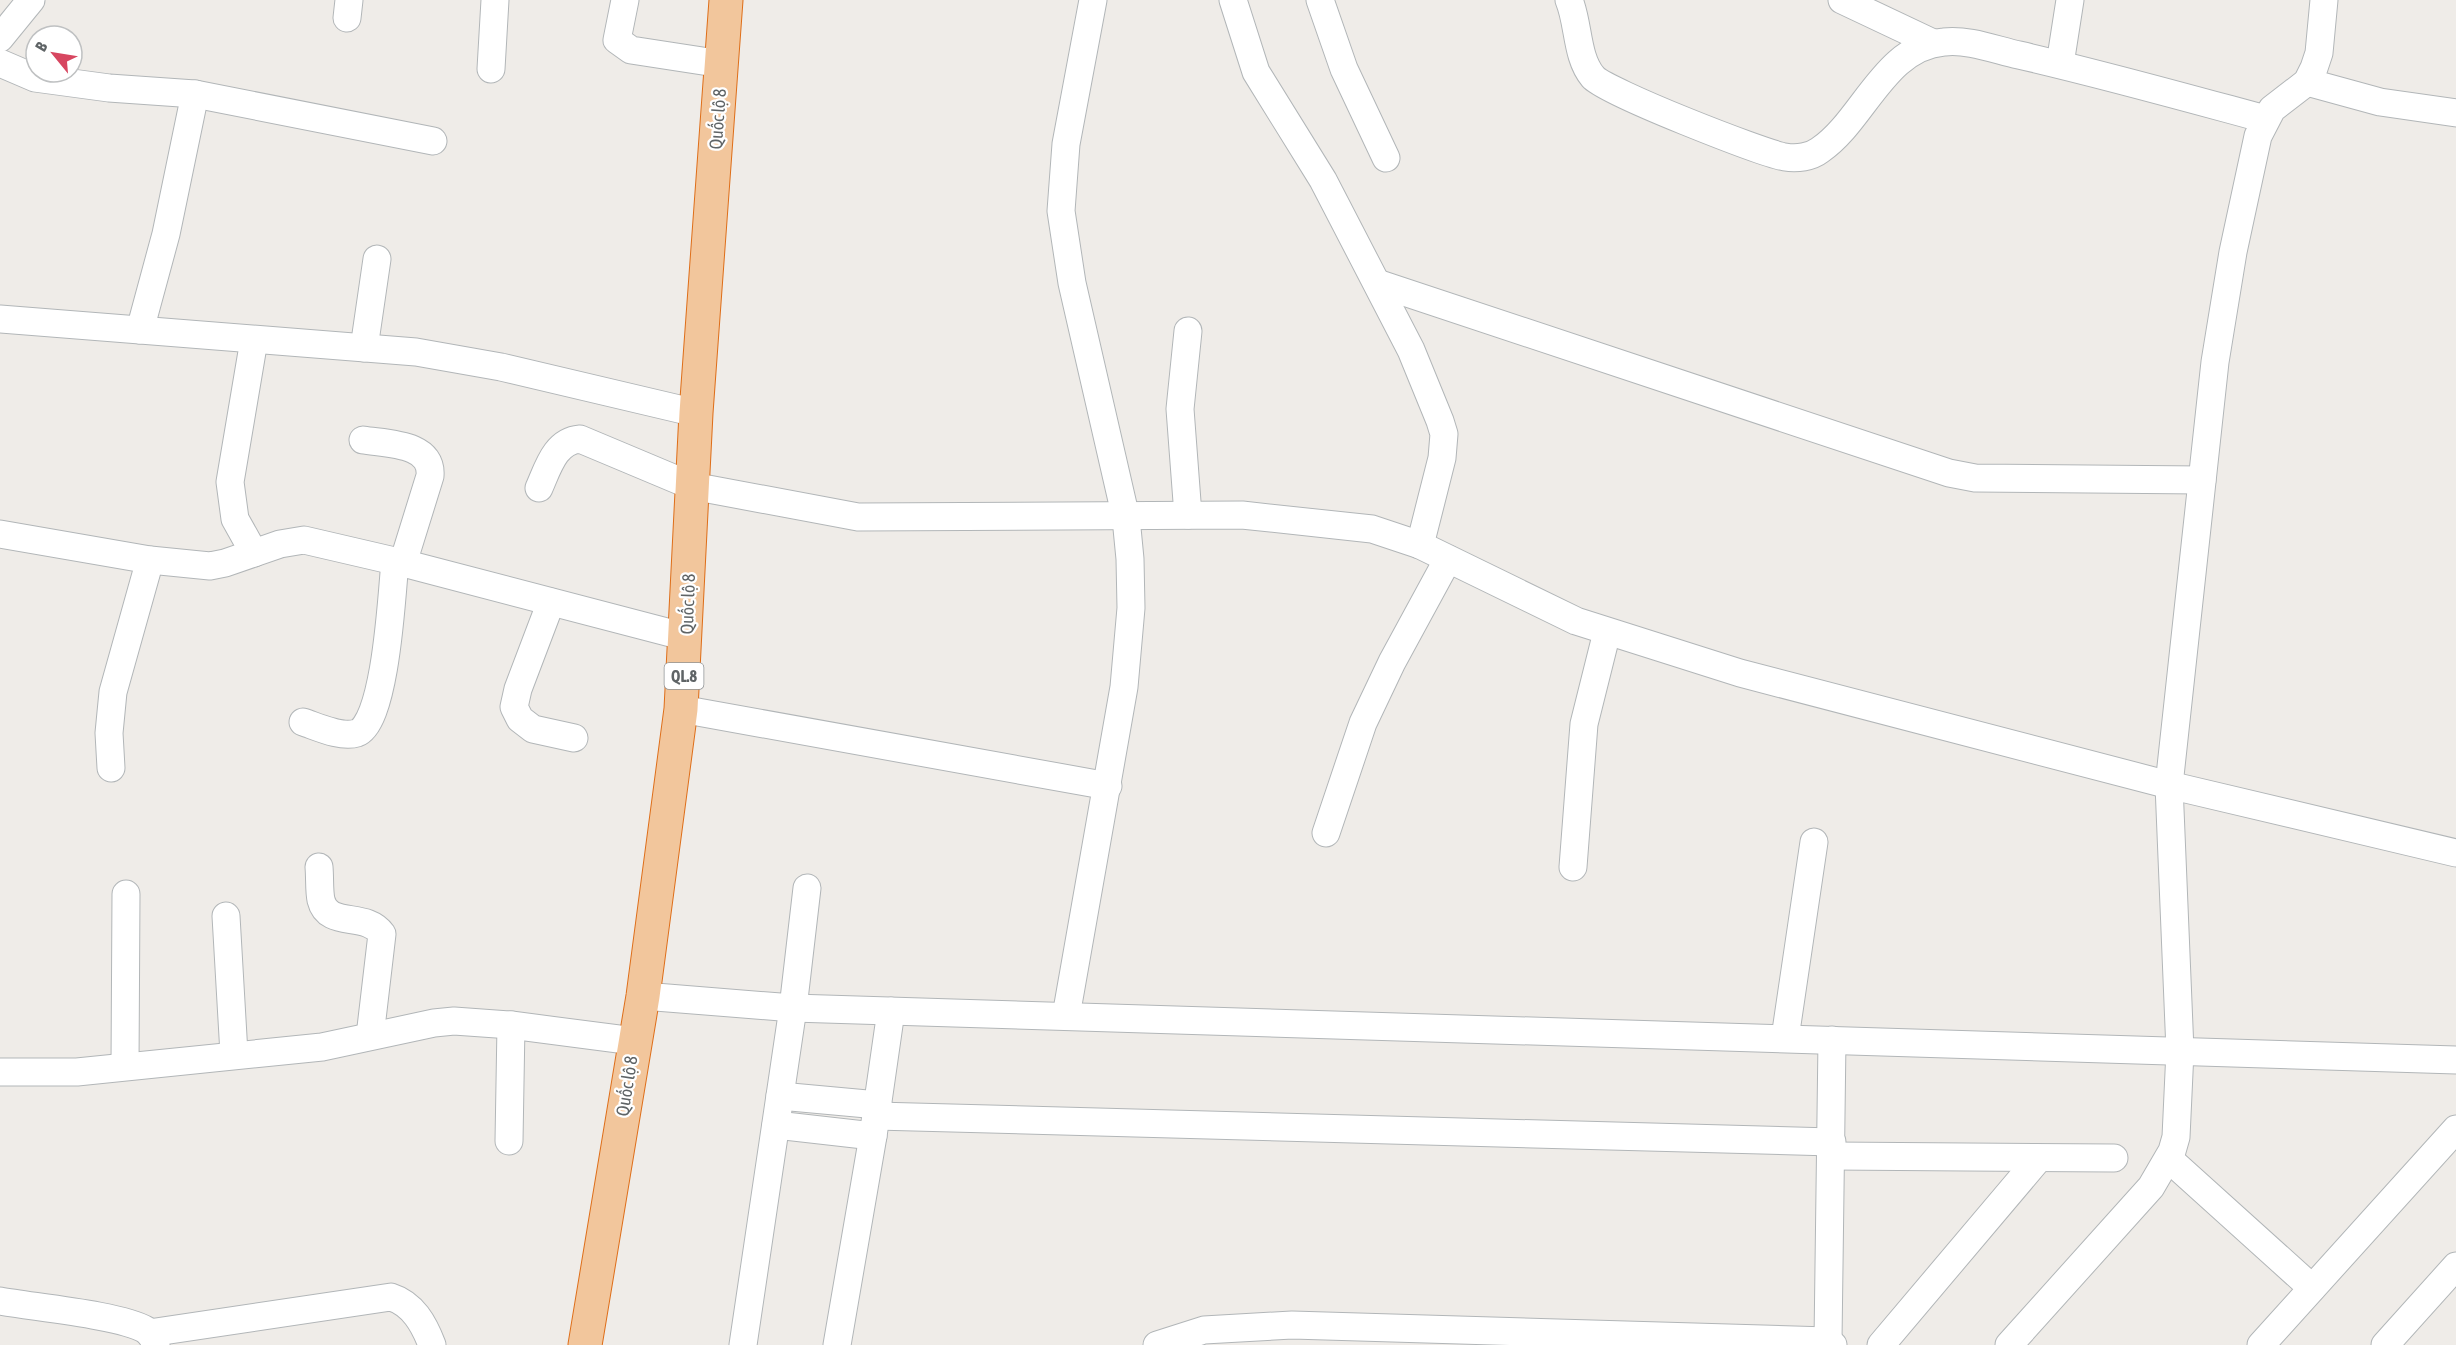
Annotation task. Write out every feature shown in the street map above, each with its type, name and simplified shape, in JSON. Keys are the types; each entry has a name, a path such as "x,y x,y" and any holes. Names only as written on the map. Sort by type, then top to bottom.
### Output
{"highway":[{"name":"Quốc lộ 8","path":"585,1345 643,996 681,709 687,637 696,413 726,0"}],"street":[{"path":"0,38 31,0"},
{"path":"491,69 495,0"},
{"path":"625,0 617,40 631,50 722,64"},
{"path":"1066,1016 1124,687 1131,608 1130,549 1126,518 1072,282 1061,211 1066,144 1093,0"},
{"path":"1233,0 1256,72 1323,180 1377,283 1411,350 1444,434 1442,458 1420,545"},
{"path":"1320,0 1344,69 1386,158"},
{"path":"1569,0 1585,63 1600,84 1675,116 1785,157 1808,156 1819,151 1838,134 1901,61 1933,43"},
{"path":"1842,0 1933,43 1964,43 2060,64 2265,119"},
{"path":"2060,64 2070,0"},
{"path":"2009,1345 2151,1188 2169,1159 2176,1137 2180,1051 2169,785 2223,307 2255,147 2265,119 2280,101 2307,82 2319,54 2324,0"},
{"path":"0,63 35,78 109,88 195,94 433,141"},
{"path":"2307,82 2380,102 2456,113"},
{"path":"140,330 166,234 195,94"},
{"path":"364,348 377,259"},
{"path":"1377,283 1949,473 1975,478 2202,480"},
{"path":"0,319 416,352 501,367 696,413"},
{"path":"1188,332 1180,409 1188,515"},
{"path":"254,340 230,482 235,519 254,553"},
{"path":"539,488 559,448 569,441 580,439 693,486 858,517 1126,518 1242,515 1341,523 1372,529 1420,545 1549,610 1607,632 1740,673 2169,785 2456,852"},
{"path":"303,722 349,734 360,731 369,722 378,697 399,562 430,476 430,463 426,456 410,448 363,440"},
{"path":"0,534 150,560 210,566 280,544 304,540 399,562 687,637"},
{"path":"1326,833 1363,723 1392,662 1448,559"},
{"path":"111,768 110,733 113,692 150,560"},
{"path":"551,602 518,689 514,707 520,719 533,729 574,738"},
{"path":"1572,867 1583,734 1607,632"},
{"path":"681,709 1108,786"},
{"path":"1785,1038 1814,842"},
{"path":"319,867 321,899 326,911 339,918 370,922 382,934 370,1036"},
{"path":"743,1345 793,1008 807,888"},
{"path":"125,1066 126,894"},
{"path":"226,916 234,1054"},
{"path":"643,996 793,1008 2456,1060"},
{"path":"837,1345 876,1119 891,1011"},
{"path":"0,1072 77,1072 234,1054 322,1047 454,1021 511,1025 634,1041"},
{"path":"509,1141 511,1025"},
{"path":"1156,1345 1204,1330 1292,1325 1830,1343 1832,1040"},
{"path":"780,1096 876,1119"},
{"path":"776,1125 876,1119 1832,1149 2039,1158 2114,1158"},
{"path":"2261,1345 2456,1129"},
{"path":"1881,1345 2039,1158"},
{"path":"2169,1159 2312,1288"},
{"path":"2385,1345 2456,1266"},
{"path":"0,1301 124,1322 152,1339 391,1297 409,1306 422,1322 432,1345"}]}
